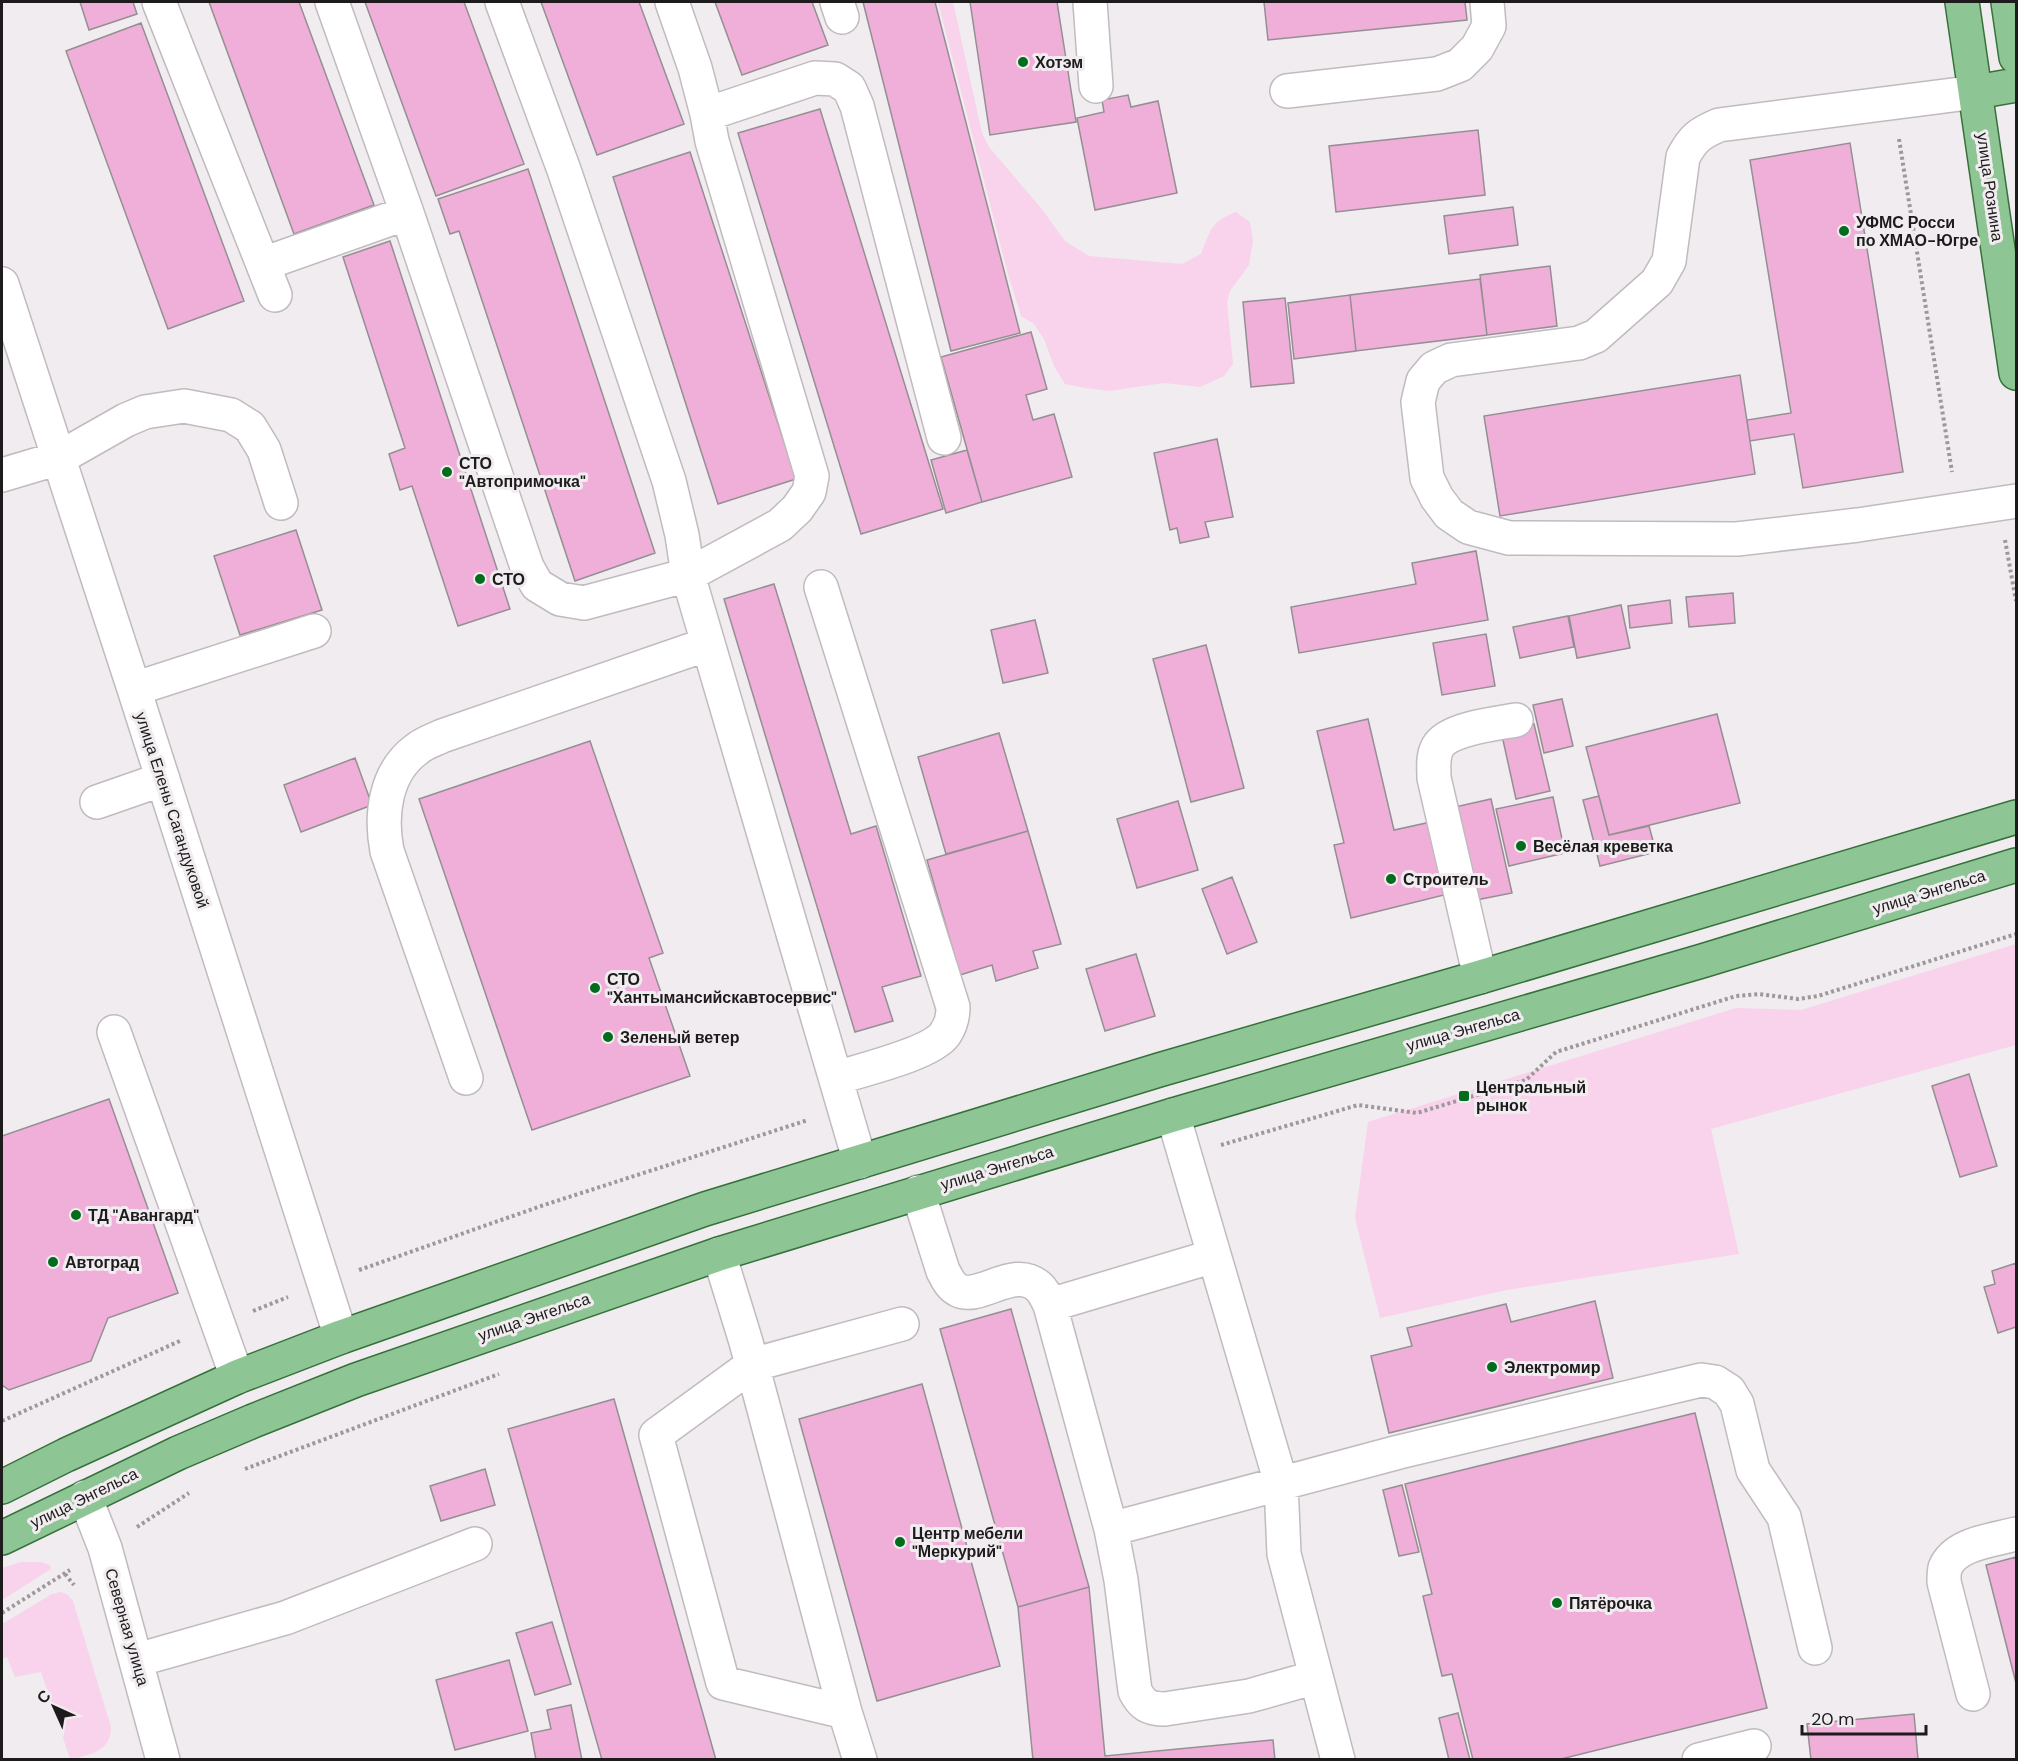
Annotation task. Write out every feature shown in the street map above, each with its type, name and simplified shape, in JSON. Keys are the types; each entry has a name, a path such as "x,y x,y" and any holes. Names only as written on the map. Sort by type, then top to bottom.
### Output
{"main road":[{"name":"улица Рознина","path":"1962,2 1977,92 2016,373"},
{"path":"2008,2 2016,57"},
{"path":"1977,92 2016,85"},
{"path":"2,1487 66,1455 237,1377 341,1336 705,1209 1159,1071 2016,817"},
{"name":"улица Энгельса","path":"2,1538 177,1453 356,1380 719,1254 1173,1115 2016,866"},
{"path":"705,1209 719,1254"},
{"path":"341,1336 356,1380"},
{"path":"237,1377 253,1421"},
{"path":"66,1455 85,1497"}],"street":[{"path":"159,2 274,295"},
{"path":"332,2 407,213 527,567 537,585 560,599 584,603 688,575 780,525 797,509 809,492 812,476 712,141 695,68 672,2"},
{"path":"502,2 564,170 669,481 682,535 688,575 860,1161"},
{"path":"1090,2 1096,86"},
{"path":"1287,91 1437,74 1460,66 1477,48 1489,26 1487,2"},
{"path":"707,114 815,78 835,79 849,88 857,106 944,438"},
{"path":"1977,92 1719,125 1703,132 1691,142 1683,157 1669,261 1657,282 1649,290 1596,336 1579,343 1451,360 1434,368 1423,381 1418,402 1427,478 1437,498 1449,514 1468,527 1509,538 1737,539 1858,525 2016,501"},
{"path":"263,264 407,213"},
{"name":"улица Елены Сагандуковой","path":"2,284 341,1336"},
{"path":"2,475 59,458 126,420 145,412 184,406 231,415 250,428 264,450 281,502"},
{"path":"821,587 953,1007 953,1020 944,1035 929,1047 836,1078"},
{"path":"134,689 314,631"},
{"path":"466,1078 387,851 383,830 390,783 403,762 418,748 442,736 708,644"},
{"path":"1480,977 1434,778 1434,759 1439,745 1451,736 1466,730 1516,720"},
{"path":"98,802 163,779"},
{"path":"114,1032 237,1377"},
{"path":"1173,1115 1281,1483 1284,1554 1338,1760"},
{"path":"918,1192 942,1271 959,1291 973,1291 1014,1280 1028,1280 1040,1288 1050,1305 1111,1529 1121,1580 1135,1691 1141,1703 1153,1709 1165,1709 1249,1696 1316,1677"},
{"path":"719,1254 752,1365 845,1712 860,1760"},
{"path":"1050,1305 1214,1256"},
{"path":"845,1712 723,1683 656,1435 752,1365 902,1324"},
{"path":"1111,1529 1422,1446 1701,1380 1715,1382 1729,1391 1737,1404 1753,1470 1784,1517 1815,1647"},
{"name":"Северная улица","path":"85,1497 105,1548 163,1759"},
{"path":"1973,1694 1944,1582 1945,1568 1953,1556 1966,1548 2016,1534"},
{"path":"137,1660 285,1618 475,1544"},
{"path":"1699,1760 1754,1746"}],"path":[{"path":"1912,100 1896,121 1955,487 2001,522 2016,601"},
{"path":"1184,1155 1358,1105 1417,1113 1526,1080 1556,1052 1736,996 1759,994 1798,999 1818,996 2016,934"},
{"path":"236,1473 504,1372"},
{"path":"135,1528 196,1490"},
{"path":"2,1613 65,1574"}],"shaded area":[{"path":"938,2 953,2 982,133 989,147 1041,208 1065,241 1089,256 1182,264 1201,254 1209,233 1221,219 1236,212 1250,222 1253,241 1249,265 1230,291 1227,302 1233,364 1224,376 1200,387 1164,383 1109,391 1065,384 1054,366 1044,339 1034,324 1021,316 1008,274"},
{"path":"2016,944 2016,1045 1711,1129 1739,1254 1507,1290 1380,1318 1355,1218 1368,1122 1736,1008 1801,1010"},
{"path":"21,1562 41,1562 50,1565 51,1569 2,1600 2,1568"},
{"path":"61,1592 67,1594 73,1601 111,1727 108,1741 100,1750 74,1759 70,1759 41,1672 15,1677 7,1657 2,1659 2,1624 52,1594"}],"building":[{"path":"80,2 133,2 137,14 89,30"},
{"path":"209,2 299,2 374,205 294,234"},
{"path":"365,2 464,2 524,164 436,196"},
{"path":"541,2 639,2 684,124 597,155"},
{"path":"715,2 812,2 828,45 742,75"},
{"path":"863,2 935,2 1020,333 951,351"},
{"name":"Хотэм","path":"970,2 1057,2 1076,122 990,135"},
{"path":"1264,2 1465,2 1467,20 1268,40"},
{"path":"141,23 244,301 168,329 66,51"},
{"path":"1128,95 1131,107 1158,101 1177,193 1095,210 1077,118 1104,112 1102,100"},
{"path":"820,109 943,509 861,534 738,133"},
{"path":"1478,130 1485,195 1336,212 1329,146"},
{"path":"1850,143 1903,472 1803,488 1794,434 1750,441 1747,420 1791,413 1750,160"},
{"path":"690,152 796,479 718,504 613,177"},
{"path":"528,169 655,553 575,581 459,231 450,234 438,199"},
{"path":"1513,207 1518,245 1449,254 1444,216"},
{"path":"390,241 510,609 458,626 412,486 400,490 389,454 405,448 343,257"},
{"path":"1550,266 1557,326 1487,335 1480,275"},
{"path":"1480,279 1487,335 1356,351 1350,295"},
{"path":"1350,295 1356,351 1294,359 1288,303"},
{"path":"1285,298 1294,383 1251,387 1243,302"},
{"path":"1031,332 1047,389 1026,395 1033,420 1054,414 1072,477 982,502 941,357"},
{"path":"1740,375 1755,474 1500,516 1484,416"},
{"path":"1217,439 1233,517 1205,522 1209,537 1180,543 1177,528 1170,530 1154,453"},
{"path":"967,450 982,502 946,513 931,460"},
{"path":"296,530 322,610 240,635 214,556"},
{"path":"1476,551 1488,620 1299,653 1291,607 1416,584 1412,563"},
{"path":"774,584 851,834 876,826 921,976 882,987 893,1021 855,1032 724,599"},
{"path":"1733,593 1735,623 1689,627 1686,597"},
{"path":"1670,600 1672,623 1630,628 1628,606"},
{"path":"1621,605 1630,648 1577,658 1569,616"},
{"path":"1568,616 1574,647 1520,658 1513,627"},
{"path":"1035,620 1048,673 1003,683 991,630"},
{"path":"1486,634 1495,686 1442,695 1433,643"},
{"path":"1206,645 1244,788 1191,802 1153,659"},
{"path":"1562,699 1573,746 1544,753 1533,705"},
{"path":"1717,714 1740,803 1609,835 1586,747"},
{"path":"1368,719 1394,830 1431,822 1448,894 1351,918 1334,845 1344,843 1317,731"},
{"path":"1534,724 1550,791 1516,799 1501,731"},
{"path":"999,733 1028,831 946,854 918,757"},
{"path":"590,741 663,953 649,958 690,1076 532,1130 419,799"},
{"path":"355,758 372,805 301,832 284,785"},
{"path":"1599,796 1609,835 1649,826 1656,852 1600,866 1583,800"},
{"path":"1553,797 1565,853 1509,866 1496,809"},
{"path":"1491,799 1512,893 1476,900 1455,807"},
{"path":"1178,801 1198,870 1137,888 1117,819"},
{"path":"1028,831 1061,944 1033,951 1038,968 996,981 992,965 960,975 927,860"},
{"path":"1232,877 1257,942 1227,954 1202,889"},
{"path":"1136,954 1155,1016 1105,1031 1086,969"},
{"path":"1969,1074 1997,1166 1960,1177 1932,1086"},
{"name":"ТД \"Авангард\"","path":"109,1099 178,1293 108,1318 91,1361 9,1390 2,1385 2,1136"},
{"path":"2016,1263 2016,1327 1998,1333 1984,1287 1995,1284 1992,1271"},
{"name":"Электромир","path":"1595,1301 1613,1378 1389,1433 1371,1356 1412,1346 1407,1328 1506,1304 1511,1322"},
{"path":"1011,1309 1089,1587 1018,1607 940,1329"},
{"name":"Центр мебели \"Меркурий\"","path":"922,1384 1000,1666 877,1701 799,1419"},
{"path":"614,1399 716,1760 602,1760 508,1429"},
{"path":"1695,1413 1767,1708 1557,1760 1473,1760 1452,1674 1442,1676 1423,1596 1432,1594 1405,1484"},
{"path":"485,1469 495,1505 441,1521 430,1486"},
{"path":"1402,1485 1419,1552 1399,1556 1383,1490"},
{"path":"2016,1557 2016,1683 1986,1565"},
{"path":"1089,1587 1105,1756 1273,1740 1275,1760 1033,1760 1018,1607"},
{"path":"552,1622 571,1684 535,1695 516,1633"},
{"path":"509,1660 528,1731 455,1750 436,1680"},
{"path":"571,1705 582,1760 536,1760 531,1733 551,1729 547,1710"},
{"path":"1458,1713 1470,1760 1449,1760 1439,1718"},
{"path":"1914,1714 1918,1759 1811,1760 1807,1724"}],"place":[{"name":"Хотэм","path":"1023,62"},
{"name":"УФМС Росси по ХМАО-Югре","path":"1844,231"},
{"name":"СТО \"Автопримочка\"","path":"447,472"},
{"name":"СТО","path":"480,579"},
{"name":"Весёлая креветка","path":"1521,846"},
{"name":"Строитель","path":"1391,879"},
{"name":"СТО \"Хантымансийскавтосервис\"","path":"595,988"},
{"name":"Зеленый ветер","path":"608,1037"},
{"name":"Центральный рынок","path":"1464,1096"},
{"name":"ТД \"Авангард\"","path":"76,1215"},
{"name":"Автоград","path":"53,1262"},
{"name":"Электромир","path":"1492,1367"},
{"name":"Центр мебели \"Меркурий\"","path":"900,1542"},
{"name":"Пятёрочка","path":"1557,1603"}]}
